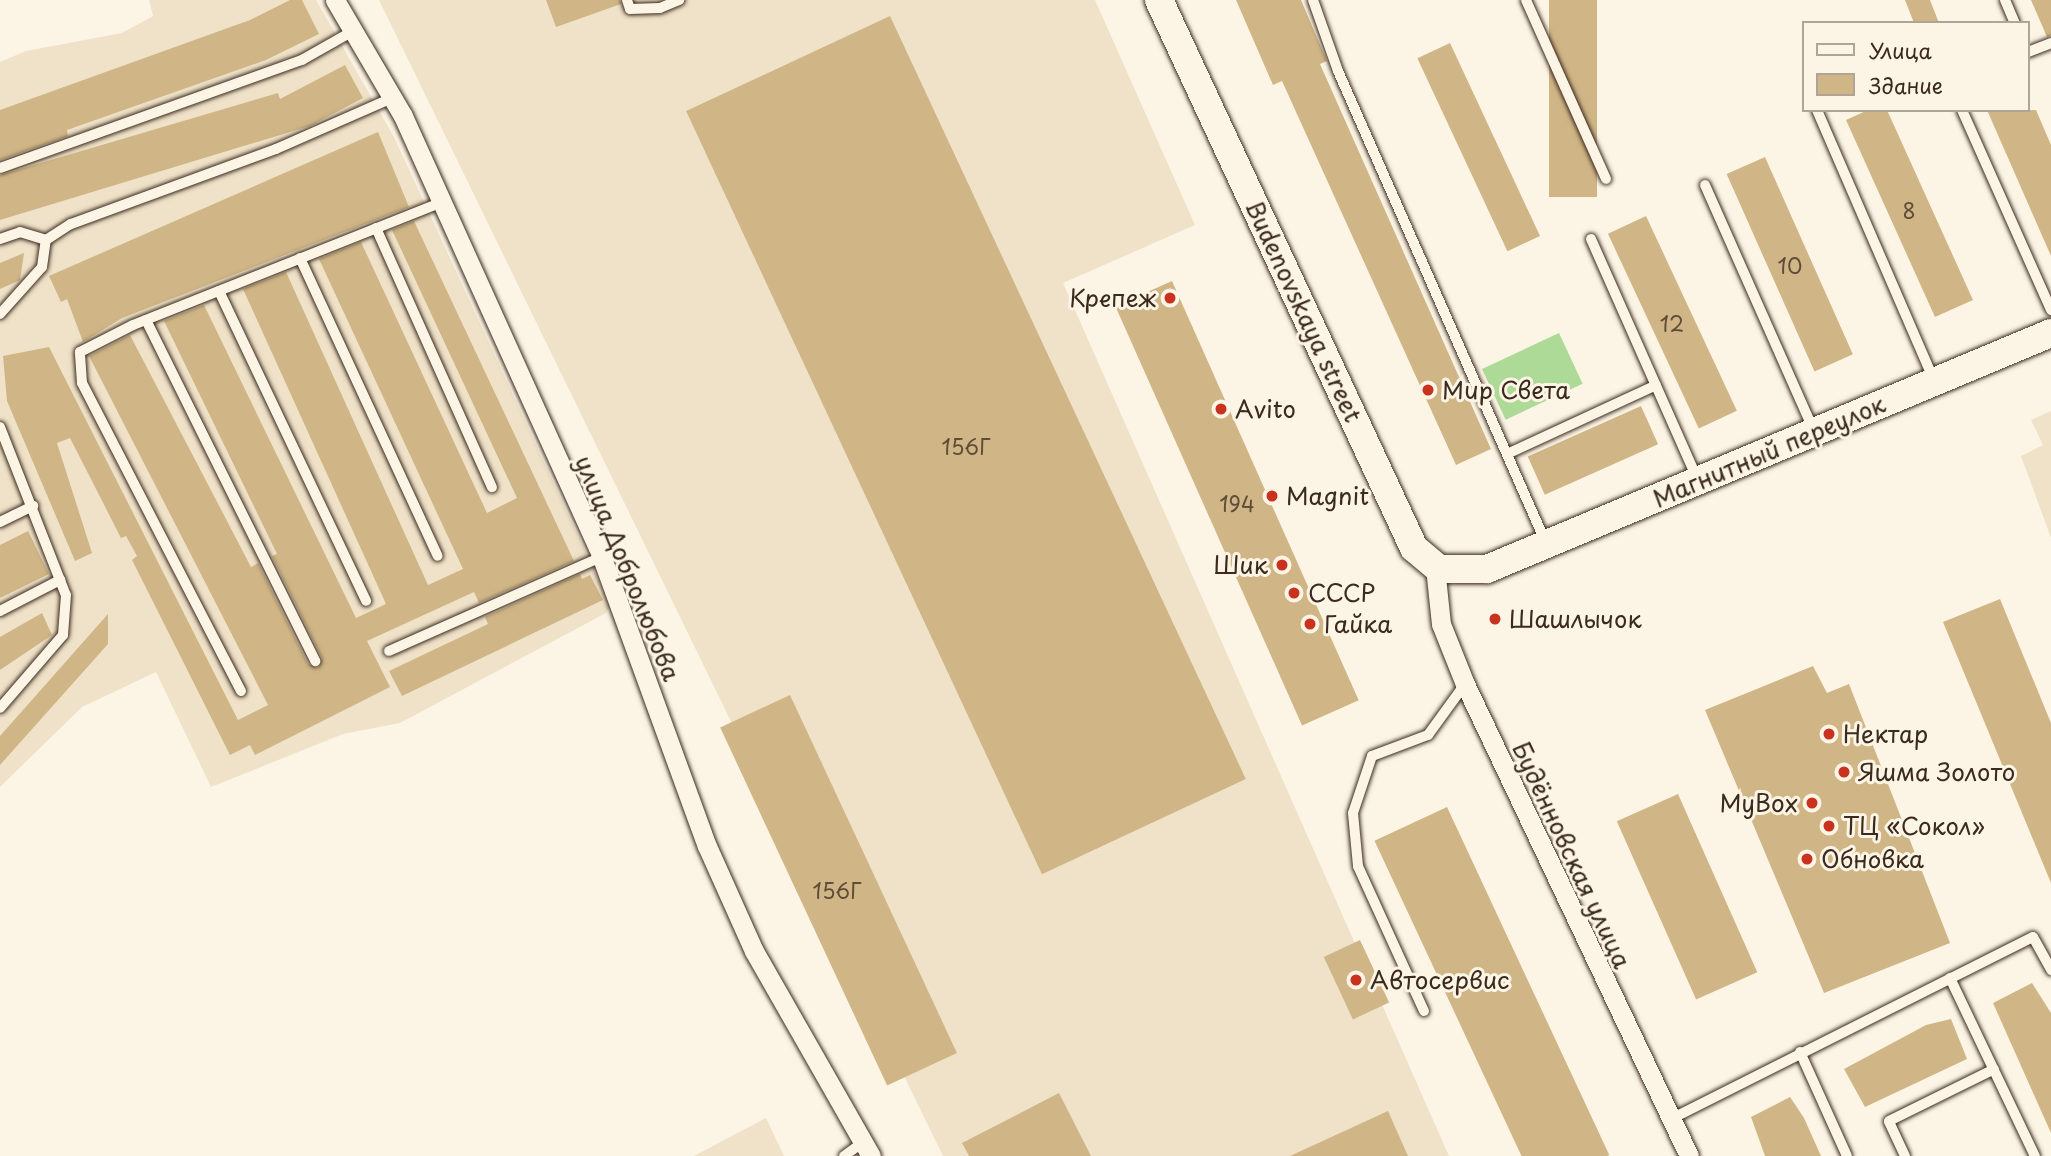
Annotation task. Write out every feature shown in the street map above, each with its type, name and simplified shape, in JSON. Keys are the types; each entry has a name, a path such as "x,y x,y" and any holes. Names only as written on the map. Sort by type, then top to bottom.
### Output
{"main road":[{"name":"Budenovskaya street","path":"1159,0 1414,548 1435,566"},
{"name":"Магнитный переулок","path":"1435,566 1457,573 1487,569 2051,332"}],"street":[{"name":"улица Добролюбова","path":"335,0 392,98 442,202 601,558 707,846 754,951 867,1149"},
{"name":"Будённовская улица","path":"1435,566 1441,624 1465,684 1689,1156"}],"lane":[{"path":"626,0 630,9 660,8 679,0"},
{"path":"1313,0 1338,72 1547,544"},
{"path":"1526,0 1606,179"},
{"path":"2005,0 2014,21"},
{"path":"0,168 302,60 353,31"},
{"path":"2030,51 2051,43"},
{"path":"0,314 42,267 46,240 71,223 276,149 392,98"},
{"path":"1818,112 1934,382"},
{"path":"1963,112 2051,310"},
{"path":"1705,185 1815,431"},
{"path":"241,691 78,373 80,352 87,346 146,320 442,202"},
{"path":"376,228 492,487"},
{"path":"0,239 20,232 46,240"},
{"path":"1591,239 1698,480"},
{"path":"300,258 438,556"},
{"path":"219,291 366,601"},
{"path":"146,320 315,661"},
{"path":"1507,453 1656,385"},
{"path":"0,708 63,635 66,595 1,430"},
{"path":"0,522 33,506"},
{"path":"389,651 601,558"},
{"path":"0,611 60,580"},
{"path":"1424,1011 1358,866 1353,813 1372,756 1428,735 1465,684"},
{"path":"1671,1119 2033,937 2051,970"},
{"path":"1950,978 2035,1156"},
{"path":"1800,1052 1847,1156"},
{"path":"1905,1156 1889,1121 1994,1069"},
{"path":"844,1156 867,1149"}],"shaded area":[{"path":"149,0 316,0 394,137 610,605 606,613 400,723 343,734 211,787 156,672 82,707 0,787 0,62 26,51 122,33 153,16"},
{"path":"379,0 1095,0 1195,225 1063,283 1449,1156 943,1156"},
{"path":"2051,411 2051,538 2021,456 2043,445 2031,420"},
{"path":"766,1118 784,1156 694,1156"}],"green space":[{"path":"1559,333 1583,384 1506,420 1482,369"}],"building":[{"path":"290,0 302,0 319,34 266,60 67,130 68,136 0,160 0,110 250,20"},
{"path":"546,0 620,0 621,4 556,27"},
{"path":"1236,0 1301,0 1327,61 1320,64 1491,449 1456,465 1282,81 1273,85"},
{"path":"1549,0 1597,0 1597,197 1549,197"},
{"path":"1905,0 1930,0 1938,21 1913,21"},
{"path":"2031,0 2051,0 2051,36 2047,37"},
{"path":"890,16 1246,779 1042,874 686,111"},
{"path":"1450,43 1540,236 1507,251 1417,58"},
{"path":"345,65 363,98 310,126 0,220 0,175 278,93 280,99"},
{"path":"2036,110 2051,145 2051,256 1988,112"},
{"path":"1864,112 1888,112 1973,300 1935,317 1846,120"},
{"path":"378,132 409,207 122,318 83,342 67,299 61,302 49,276"},
{"path":"1765,157 1853,354 1814,371 1727,174"},
{"path":"1646,216 1737,411 1699,429 1608,234"},
{"path":"414,221 574,561 479,603 474,592 367,641 390,687 255,755 250,745 230,755 132,560 137,556 126,536 121,538 70,438 57,443 92,553 75,561 7,401 3,356 49,347 238,720 268,705 89,356 130,335 251,567 258,563 308,664 318,668 322,658 272,556 277,554 164,321 204,305 356,618 386,604 243,289 286,272 428,585 463,569 319,259 361,242 487,513 517,498 392,230"},
{"path":"24,253 20,280 0,289 0,263"},
{"path":"1172,281 1359,700 1302,726 1115,306"},
{"path":"1641,406 1658,444 1545,495 1528,456"},
{"path":"28,531 49,574 0,598 0,545"},
{"path":"580,574 582,579 590,575 603,600 402,696 389,671 488,624 485,617"},
{"path":"2000,599 2051,723 2051,883 1943,622"},
{"path":"42,613 52,635 0,670 0,637"},
{"path":"108,614 108,644 0,765 0,736"},
{"name":"ТЦ «Сокол»","path":"1813,666 1827,693 1849,684 1950,943 1824,993 1705,710"},
{"path":"790,695 957,1053 887,1086 720,728"},
{"path":"1678,794 1757,972 1696,999 1617,821"},
{"path":"1447,807 1609,1155 1521,1156 1374,841"},
{"name":"Автосервис","path":"1360,940 1389,1003 1353,1019 1324,957"},
{"path":"2032,983 2051,1013 2051,1133 1993,1003"},
{"path":"1951,1019 1967,1059 1865,1107 1844,1069 1926,1025"},
{"path":"1059,1093 1091,1156 969,1156 962,1143"},
{"path":"1790,1097 1804,1118 1821,1156 1765,1156 1751,1117"},
{"path":"1388,1111 1408,1156 1290,1156"}],"place":[{"name":"Крепеж","path":"1170,298"},
{"name":"Мир Света","path":"1428,390"},
{"name":"Avito","path":"1221,409"},
{"name":"Magnit","path":"1272,496"},
{"name":"Шик","path":"1282,565"},
{"name":"СССР","path":"1294,593"},
{"name":"Шашлычок","path":"1495,619"},
{"name":"Гайка","path":"1310,624"},
{"name":"Нектар","path":"1829,734"},
{"name":"Яшма Золото","path":"1844,772"},
{"name":"MyBox","path":"1812,803"},
{"name":"ТЦ «Сокол»","path":"1829,826"},
{"name":"Обновка","path":"1807,859"},
{"name":"Автосервис","path":"1356,980"}]}
